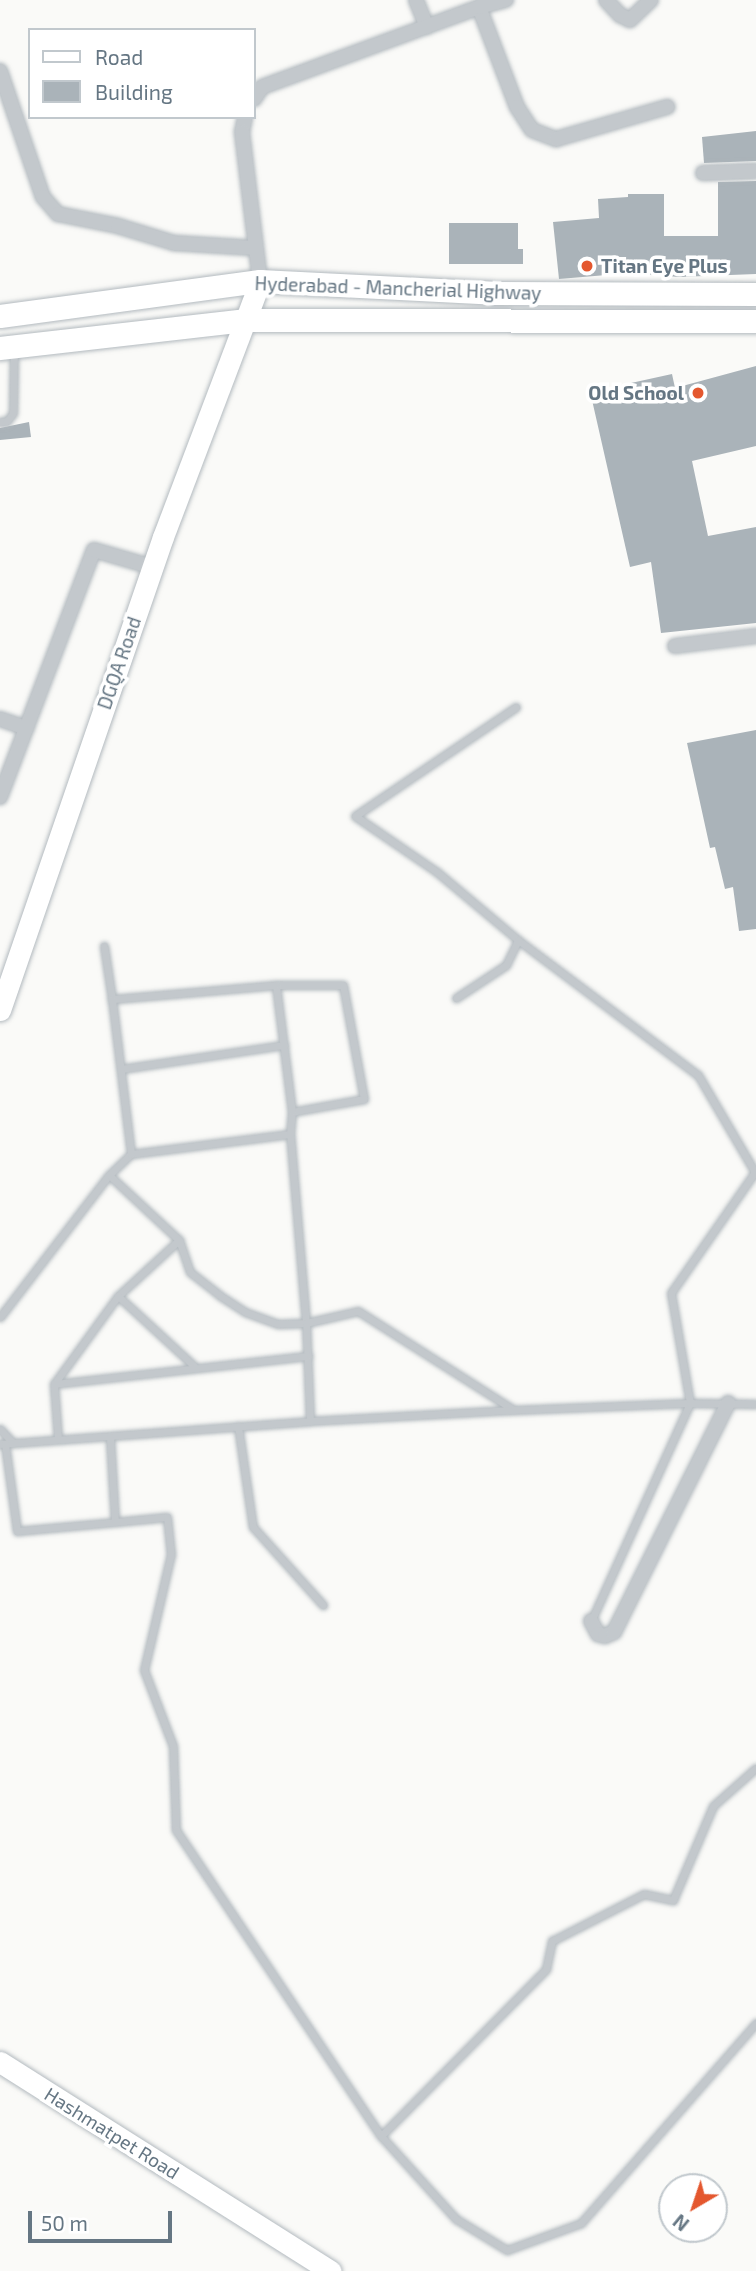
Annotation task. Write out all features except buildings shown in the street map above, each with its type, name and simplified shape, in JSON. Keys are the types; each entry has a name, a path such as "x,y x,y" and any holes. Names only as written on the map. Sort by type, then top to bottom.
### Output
{"main road":[{"name":"Hyderabad - Mancherial Highway","path":"0,316 260,281 494,293 756,294"},
{"name":"DGQA Road","path":"0,1010 152,567 260,281"},
{"name":"Hyderabad - Mancherial Highway","path":"7,347 246,320 756,321"},
{"name":"Hashmatpet Road","path":"0,2062 330,2271"}],"street":[{"path":"416,0 426,27"},
{"path":"256,96 262,87 485,4 506,0"},
{"path":"606,0 620,15 630,20 652,0"},
{"path":"485,4 517,107 532,130 556,139 667,107"},
{"path":"0,72 43,197 58,214 118,226 174,243 254,248"},
{"path":"245,119 242,132 260,281"},
{"path":"703,173 756,171"},
{"path":"0,797 94,550 152,567"},
{"path":"675,646 756,636"},
{"path":"0,719 26,728"},
{"path":"591,1621 598,1634 605,1636 614,1632 727,1403"}],"lane":[{"path":"0,422 7,421 13,413 7,347"},
{"path":"516,707 355,816 437,872 518,940 698,1075 755,1172 671,1293 690,1403 591,1621"},
{"path":"456,998 506,965 518,940"},
{"path":"104,946 131,1154"},
{"path":"112,999 276,985 343,985 364,1099 292,1112"},
{"path":"276,985 292,1112 290,1134 306,1323 310,1421"},
{"path":"121,1069 284,1045"},
{"path":"0,1317 109,1175 131,1154 290,1134"},
{"path":"109,1175 179,1240 190,1272 245,1312 278,1324 306,1323 358,1311 514,1410"},
{"path":"58,1439 54,1384 118,1296 179,1240"},
{"path":"118,1296 194,1366"},
{"path":"54,1384 194,1366 308,1356"},
{"path":"6,1444 310,1421 514,1410 690,1403 756,1404"},
{"path":"238,1426 253,1527 323,1605"},
{"path":"0,1429 6,1444 17,1531 167,1517 171,1554 144,1670 173,1746 176,1830 381,2136 456,2220 507,2250 581,2223 756,2023"},
{"path":"110,1437 115,1522"},
{"path":"381,2136 546,1969 552,1941 644,1894 673,1900 713,1806 756,1768"}],"place":[{"name":"Titan Eye Plus","path":"587,266"},
{"name":"Old School","path":"698,393"}]}
